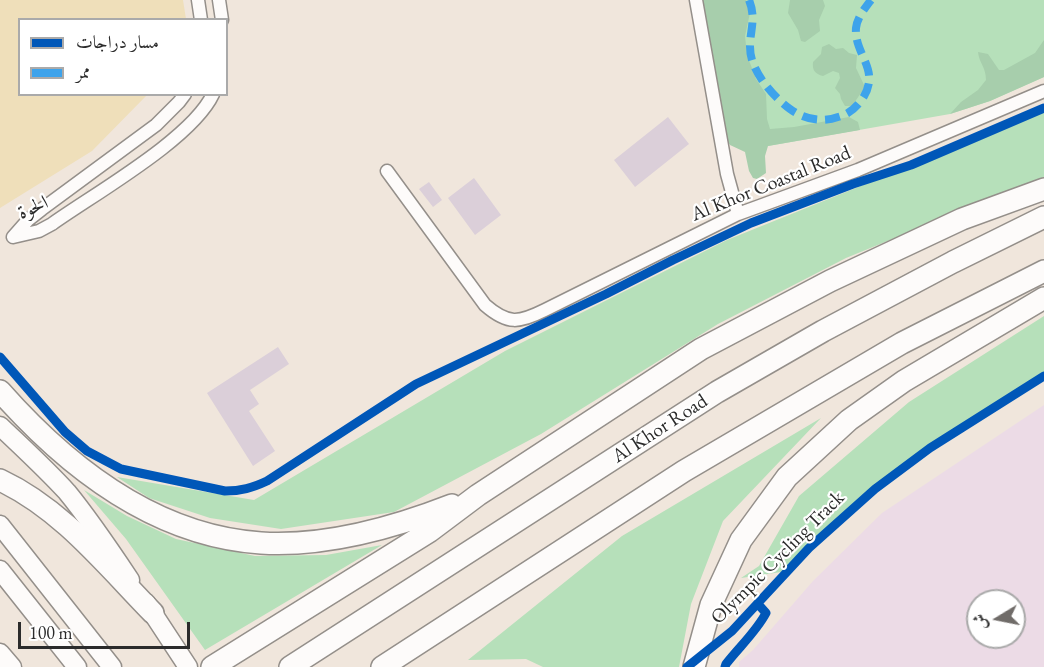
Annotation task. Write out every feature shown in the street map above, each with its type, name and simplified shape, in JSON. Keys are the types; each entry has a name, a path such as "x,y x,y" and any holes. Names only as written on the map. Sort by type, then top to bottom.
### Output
{"highway":[{"path":"212,667 430,531 478,495 701,349 830,280 962,219 1044,189"},
{"name":"Al Khor Road","path":"290,667 717,392 943,267 1044,217"},
{"path":"382,667 684,471 902,343 1044,271"},
{"path":"694,667 711,605 741,540 787,477 849,420 904,381 1044,298"},
{"path":"0,391 22,416 60,452 102,485 147,513 203,533 261,543 321,541 409,522 478,495"},
{"path":"0,480 42,505 73,530 153,613"}],"main road":[{"path":"0,426 39,463 92,523 188,667"},
{"path":"0,525 112,667"},
{"path":"0,570 77,667"},
{"path":"0,653 12,667"}],"street":[{"path":"198,0 201,18"},
{"path":"219,0 222,18"},
{"path":"696,0 727,174 738,214"},
{"name":"Al Khor Coastal Road","path":"387,171 485,305 498,316 507,320 518,320 530,317 738,214 858,170 1044,91"},
{"name":"الحوة","path":"183,96 168,115 156,125 42,209 28,220 13,237 39,231 52,224 143,162 193,122 212,96"},
{"path":"42,209 52,224"}],"shaded area":[{"path":"1044,405 1044,667 739,667 739,662 753,650 813,581 882,513"}],"green space":[{"path":"702,0 746,0 750,13 745,36 747,55 756,79 766,94 767,119 770,129 849,117 858,122 860,130 768,146 765,156 766,173 757,179 753,178 745,152 730,145 727,141"},
{"path":"724,0 1044,0 1044,77 990,101 950,114 768,146"},
{"path":"790,0 823,0 825,6 819,20 820,31 805,42 801,41 798,30 788,13"},
{"path":"1044,40 1044,77 990,101 950,114 986,80 978,52 988,54 999,70 1004,70 1035,53"},
{"path":"829,44 836,49 843,48 857,55 856,68 865,87 852,106 845,106 835,88 840,78 839,73 833,71 823,76 816,73 814,69 813,62 821,54 822,47"},
{"path":"1044,112 1044,177 846,258 718,324 541,434 394,512 281,529 210,518 149,498 117,477 254,500 505,351 727,240"},
{"path":"1044,316 1044,377 892,476 781,572 741,578 759,566 799,496 909,402"},
{"path":"821,418 723,521 691,604 679,667 543,667 526,659 468,660 622,536"},
{"path":"84,490 127,516 176,539 255,556 326,555 382,545 205,650 126,539"}],"sand":[{"path":"0,0 183,0 186,18 18,18 18,96 146,96 92,151 0,208"}],"building":[{"path":"668,117 689,144 635,187 614,160"},
{"path":"474,178 501,215 475,235 448,198"},
{"path":"429,182 442,200 433,207 419,189"},
{"path":"278,347 289,364 250,390 259,404 249,411 275,451 253,466 207,393"}],"marked path":[{"path":"749,0 753,17 751,54 753,63 764,83 790,109 807,118 819,120 832,119 849,112 860,102 868,88 868,70 856,38 856,28 871,0"}],"cycle path":[{"path":"0,357 65,432 87,451 121,469 225,491 246,489 267,481 416,384 673,260 751,223 853,184 911,165 1044,108"},
{"name":"Olympic Cycling Track","path":"687,667 732,631 809,548 875,489 930,448 1044,376"},
{"name":"Olympic Cycling Track","path":"725,667 766,613 758,604"}]}
